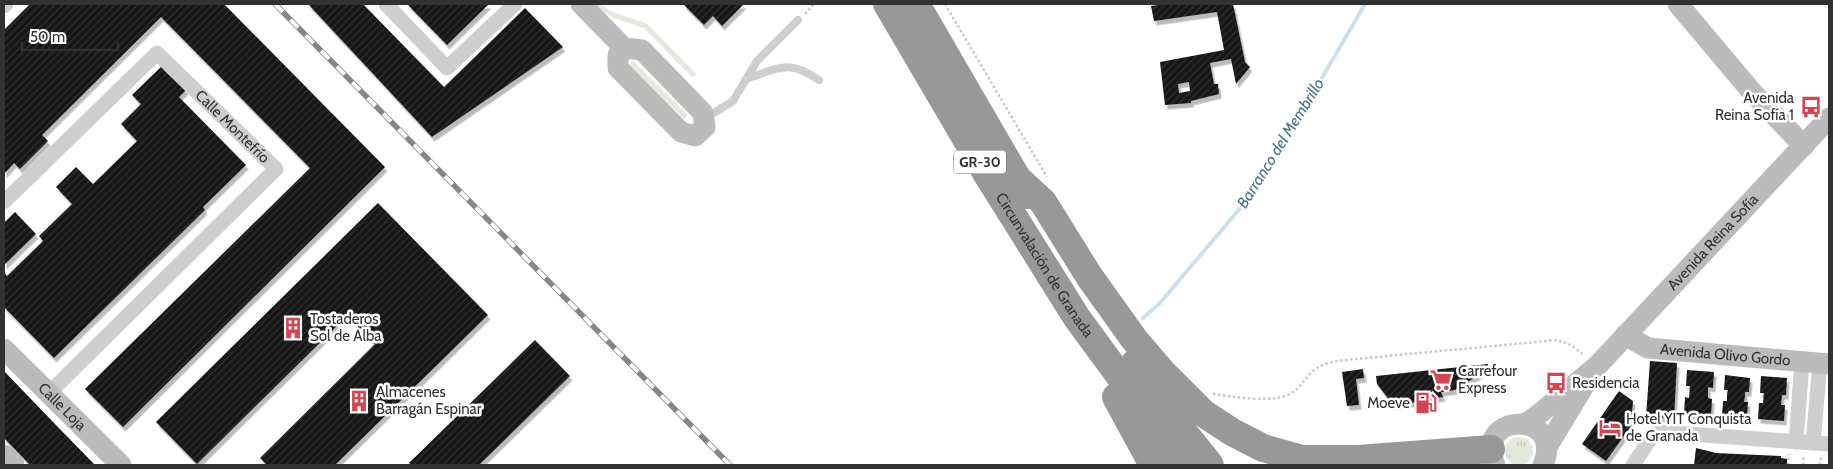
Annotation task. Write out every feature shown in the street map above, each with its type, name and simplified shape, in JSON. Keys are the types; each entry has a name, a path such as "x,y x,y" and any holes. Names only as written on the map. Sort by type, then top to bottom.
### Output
{"highway":[{"name":"Circunvalación de Granada","path":"887,4 986,171 1077,318 1185,465"},
{"name":"Circunvalación de Granada","path":"916,4 1018,179 1107,324 1174,420 1210,465"},
{"path":"1018,179 1043,202 1089,276 1134,339 1164,374 1203,413 1232,432 1263,448 1302,459 1493,457"},
{"path":"1077,318 1085,345 1153,465"}],"street":[{"path":"386,4 448,68 515,4"},
{"path":"567,4 621,51 642,50 703,113 705,127 695,136 680,132 618,68 621,51"},
{"path":"581,4 621,51"},
{"path":"1678,4 1752,92 1804,146"},
{"name":"Calle Montefrío","path":"4,202 157,53 276,169 49,393"},
{"name":"Avenida Reina Sofía","path":"1525,424 1538,416 1598,365 1829,118"},
{"name":"Avenida Olivo Gordo","path":"1625,335 1648,348 1817,363"},
{"name":"Calle Loja","path":"4,349 120,465"},
{"path":"1796,442 1817,363"},
{"path":"1813,443 1817,363"},
{"name":"Avenida Reina Sofía","path":"1545,456 1598,365"},
{"path":"1493,457 1499,432 1511,424 1525,424 1540,432 1545,456"},
{"path":"1634,464 1652,436 1660,432 1829,444"},
{"path":"4,455 14,465"}],"lane":[{"path":"704,119 733,101 757,61 798,20"},
{"path":"746,79 782,66 801,68 819,80"}],"path":[{"path":"798,20 814,4"},
{"path":"945,4 1048,179"},
{"path":"1211,393 1258,398 1286,396 1300,388 1312,372 1328,363 1557,340 1571,345 1598,365"}],"green space":[{"path":"593,4 600,4 612,12 646,23 697,75 692,77 644,28 611,17"},
{"path":"632,60 687,114 687,117 683,118 630,65"},
{"path":"1519,437 1529,441 1533,451 1529,461 1519,465 1509,461 1505,451 1509,441"}],"building":[{"path":"30,4 224,4 385,167 123,427 85,389 310,168 161,17 42,135 48,141 20,169 14,163 4,174 4,30"},
{"path":"308,4 363,4 444,87 525,8 563,47 432,137"},
{"path":"407,4 489,4 447,45"},
{"path":"683,4 744,4 722,26 713,16 704,25"},
{"path":"1165,4 1233,4 1245,62 1250,67 1236,84 1231,59 1210,63 1214,84 1218,84 1219,94 1191,101 1191,103 1165,105 1160,62 1224,50 1217,12 1154,21 1151,6","holes":["1189,82 1190,91 1179,93 1178,84"]},
{"path":"162,66 186,90 179,97 246,165 203,207 205,210 54,358 4,307 4,272 7,276 43,241 39,236 72,204 56,187 76,167 93,184 137,141 121,124 141,104 132,95"},
{"path":"378,203 488,315 335,465 267,465 260,458 375,344 347,316 197,464 156,422"},
{"path":"15,212 36,234 4,265 4,223"},
{"path":"535,340 570,376 479,465 412,465 409,463"},
{"path":"1650,361 1677,363 1674,418 1646,417"},
{"path":"1488,364 1488,369 1455,390 1441,392 1443,397 1422,401 1394,406 1377,384 1376,376"},
{"path":"1363,369 1364,378 1356,379 1359,405 1347,406 1342,372"},
{"path":"1687,370 1714,372 1713,388 1708,387 1708,398 1712,399 1711,416 1684,414 1685,397 1689,398 1690,386 1686,386"},
{"path":"4,371 95,465 30,465 4,438"},
{"path":"1725,375 1750,378 1749,392 1745,392 1744,402 1748,402 1747,418 1722,416 1723,401 1727,401 1728,390 1724,390"},
{"path":"1761,376 1787,378 1786,395 1782,395 1781,405 1785,405 1784,421 1758,419 1759,403 1763,403 1764,393 1760,393"},
{"path":"1619,391 1633,401 1631,426 1606,461 1582,444"},
{"path":"1696,448 1716,453 1781,456 1781,458 1787,459 1787,465 1694,465"}],"waterway":[{"name":"Barranco del Membrillo","path":"1143,318 1159,304 1248,199 1283,145 1365,4"}],"railway":[{"path":"275,4 730,465"}],"place":[{"name":"Avenida Reina Sofía 1","path":"1811,107"},
{"name":"Tostaderos Sol de Alba","path":"293,328"},
{"name":"Carrefour Express","path":"1441,380"},
{"name":"Residencia","path":"1556,383"},
{"name":"Almacenes Barragán Espinar","path":"359,401"},
{"name":"Moeve","path":"1426,403"},
{"name":"Hotel YIT Conquista de Granada","path":"1610,428"}]}
